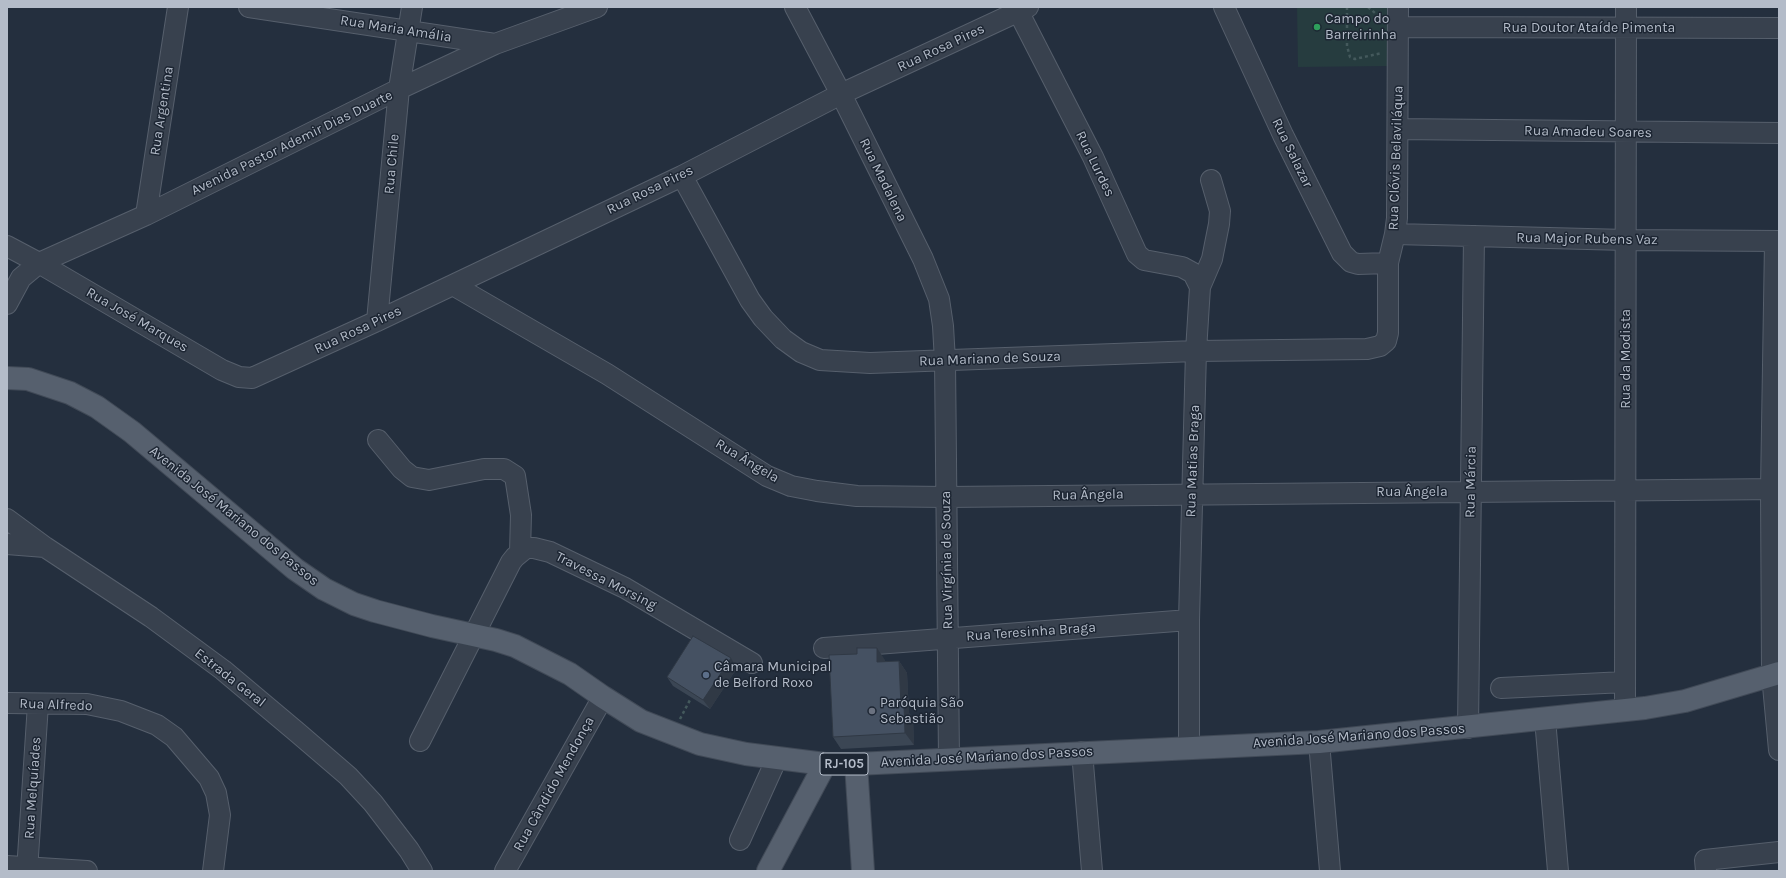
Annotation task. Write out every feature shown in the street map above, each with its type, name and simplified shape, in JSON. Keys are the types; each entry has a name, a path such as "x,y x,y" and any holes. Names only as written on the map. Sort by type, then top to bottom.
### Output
{"main road":[{"name":"Avenida José Mariano dos Passos","path":"7,378 28,379 70,392 97,408 132,432 289,565 324,588 354,604 375,611 496,640 532,654 570,674 602,698 641,721 681,738 720,749 825,764 856,764 1082,752 1320,742 1545,720 1625,710 1685,700 1776,674"},
{"path":"768,871 825,764"},
{"path":"856,764 863,871"}],"street":[{"name":"Rua Argentina","path":"146,215 178,7"},
{"name":"Rua Maria Amália","path":"249,7 495,44"},
{"name":"Rua Chile","path":"377,321 400,89 412,7"},
{"name":"Avenida Pastor Ademir Dias Duarte","path":"7,304 21,278 39,263 146,215 400,89 495,44 597,7"},
{"name":"Rua Madalena","path":"795,7 841,94 931,277 941,312 945,361"},
{"name":"Rua Salazar","path":"1224,7 1283,135 1342,253 1351,262 1358,264 1388,263"},
{"name":"Rua da Modista","path":"1625,710 1626,7"},
{"name":"Rua Rosa Pires","path":"270,371 682,176 841,94 1021,9"},
{"name":"Rua Lurdes","path":"1021,9 1093,157 1137,254 1144,260 1182,267 1193,273 1200,287"},
{"name":"Rua Clóvis Belaviláqua","path":"1388,333 1388,263 1395,234 1398,129 1391,10"},
{"name":"Rua Doutor Ataíde Pimenta","path":"1391,23 1626,28 1779,28"},
{"name":"Rua Amadeu Soares","path":"1398,129 1779,133"},
{"name":"Rua Mariano de Souza","path":"682,176 750,300 763,318 783,339 801,352 820,360 870,363 1196,351 1367,349 1380,346 1386,341 1388,333"},
{"name":"Rua Matias Braga","path":"1190,747 1190,620 1196,351 1200,287 1212,259 1219,224 1220,211 1212,180"},
{"name":"Rua Major Rubens Vaz","path":"1395,234 1777,242"},
{"name":"Rua Márcia","path":"1468,728 1474,236"},
{"path":"1777,242 1775,490 1776,674 1779,750"},
{"name":"Rua José Marques","path":"7,246 39,263 222,370 248,378 259,376 270,371"},
{"name":"Rua Ângela","path":"453,285 607,374 777,481 817,491 857,496 946,497 1775,490"},
{"name":"Rua Virgínia de Souza","path":"945,361 949,759"},
{"path":"378,440 402,469 412,477 429,480 484,468 504,469 515,476 521,514 520,552 511,562 420,741"},
{"name":"Estrada Geral","path":"7,519 45,547 151,617 223,670 298,733 348,776 373,803 409,850 422,871"},
{"path":"7,544 45,547"},
{"name":"Travessa Morsing","path":"520,552 526,548 534,548 581,566 625,588 752,663"},
{"name":"Rua Teresinha Braga","path":"824,648 1190,620"},
{"path":"1502,688 1625,682"},
{"name":"Rua Cândido Mendonça","path":"505,871 602,698"},
{"name":"Rua Alfredo","path":"7,703 87,704 121,711 157,726 174,737 209,778 216,793 220,815 213,871"},
{"name":"Rua Melquíades","path":"27,869 38,704"},
{"path":"1545,720 1558,871"},
{"path":"1320,742 1330,871"},
{"path":"1082,752 1092,871"},
{"path":"740,840 777,758"},
{"path":"1706,871 1705,860 1779,852"},
{"path":"7,866 27,869 87,871"}],"path":[{"path":"1347,7 1347,46 1350,58 1355,59 1378,54 1383,52 1383,50"},
{"path":"1368,7 1391,23"},
{"path":"1391,10 1391,23"},
{"path":"676,724 691,698"}],"green space":[{"path":"1297,7 1388,7 1388,66 1298,67"}],"building":[{"name":"Câmara Municipal de Belford Roxo","path":"693,636 731,658 703,700 667,677"},
{"name":"Paróquia São Sebastião","path":"857,648 877,648 877,662 899,661 901,706 904,706 905,733 833,737 829,655 857,654"}],"place":[{"name":"Campo do Barreirinha","path":"1317,27"},
{"name":"Câmara Municipal de Belford Roxo","path":"706,675"},
{"name":"Paróquia São Sebastião","path":"872,711"}]}
